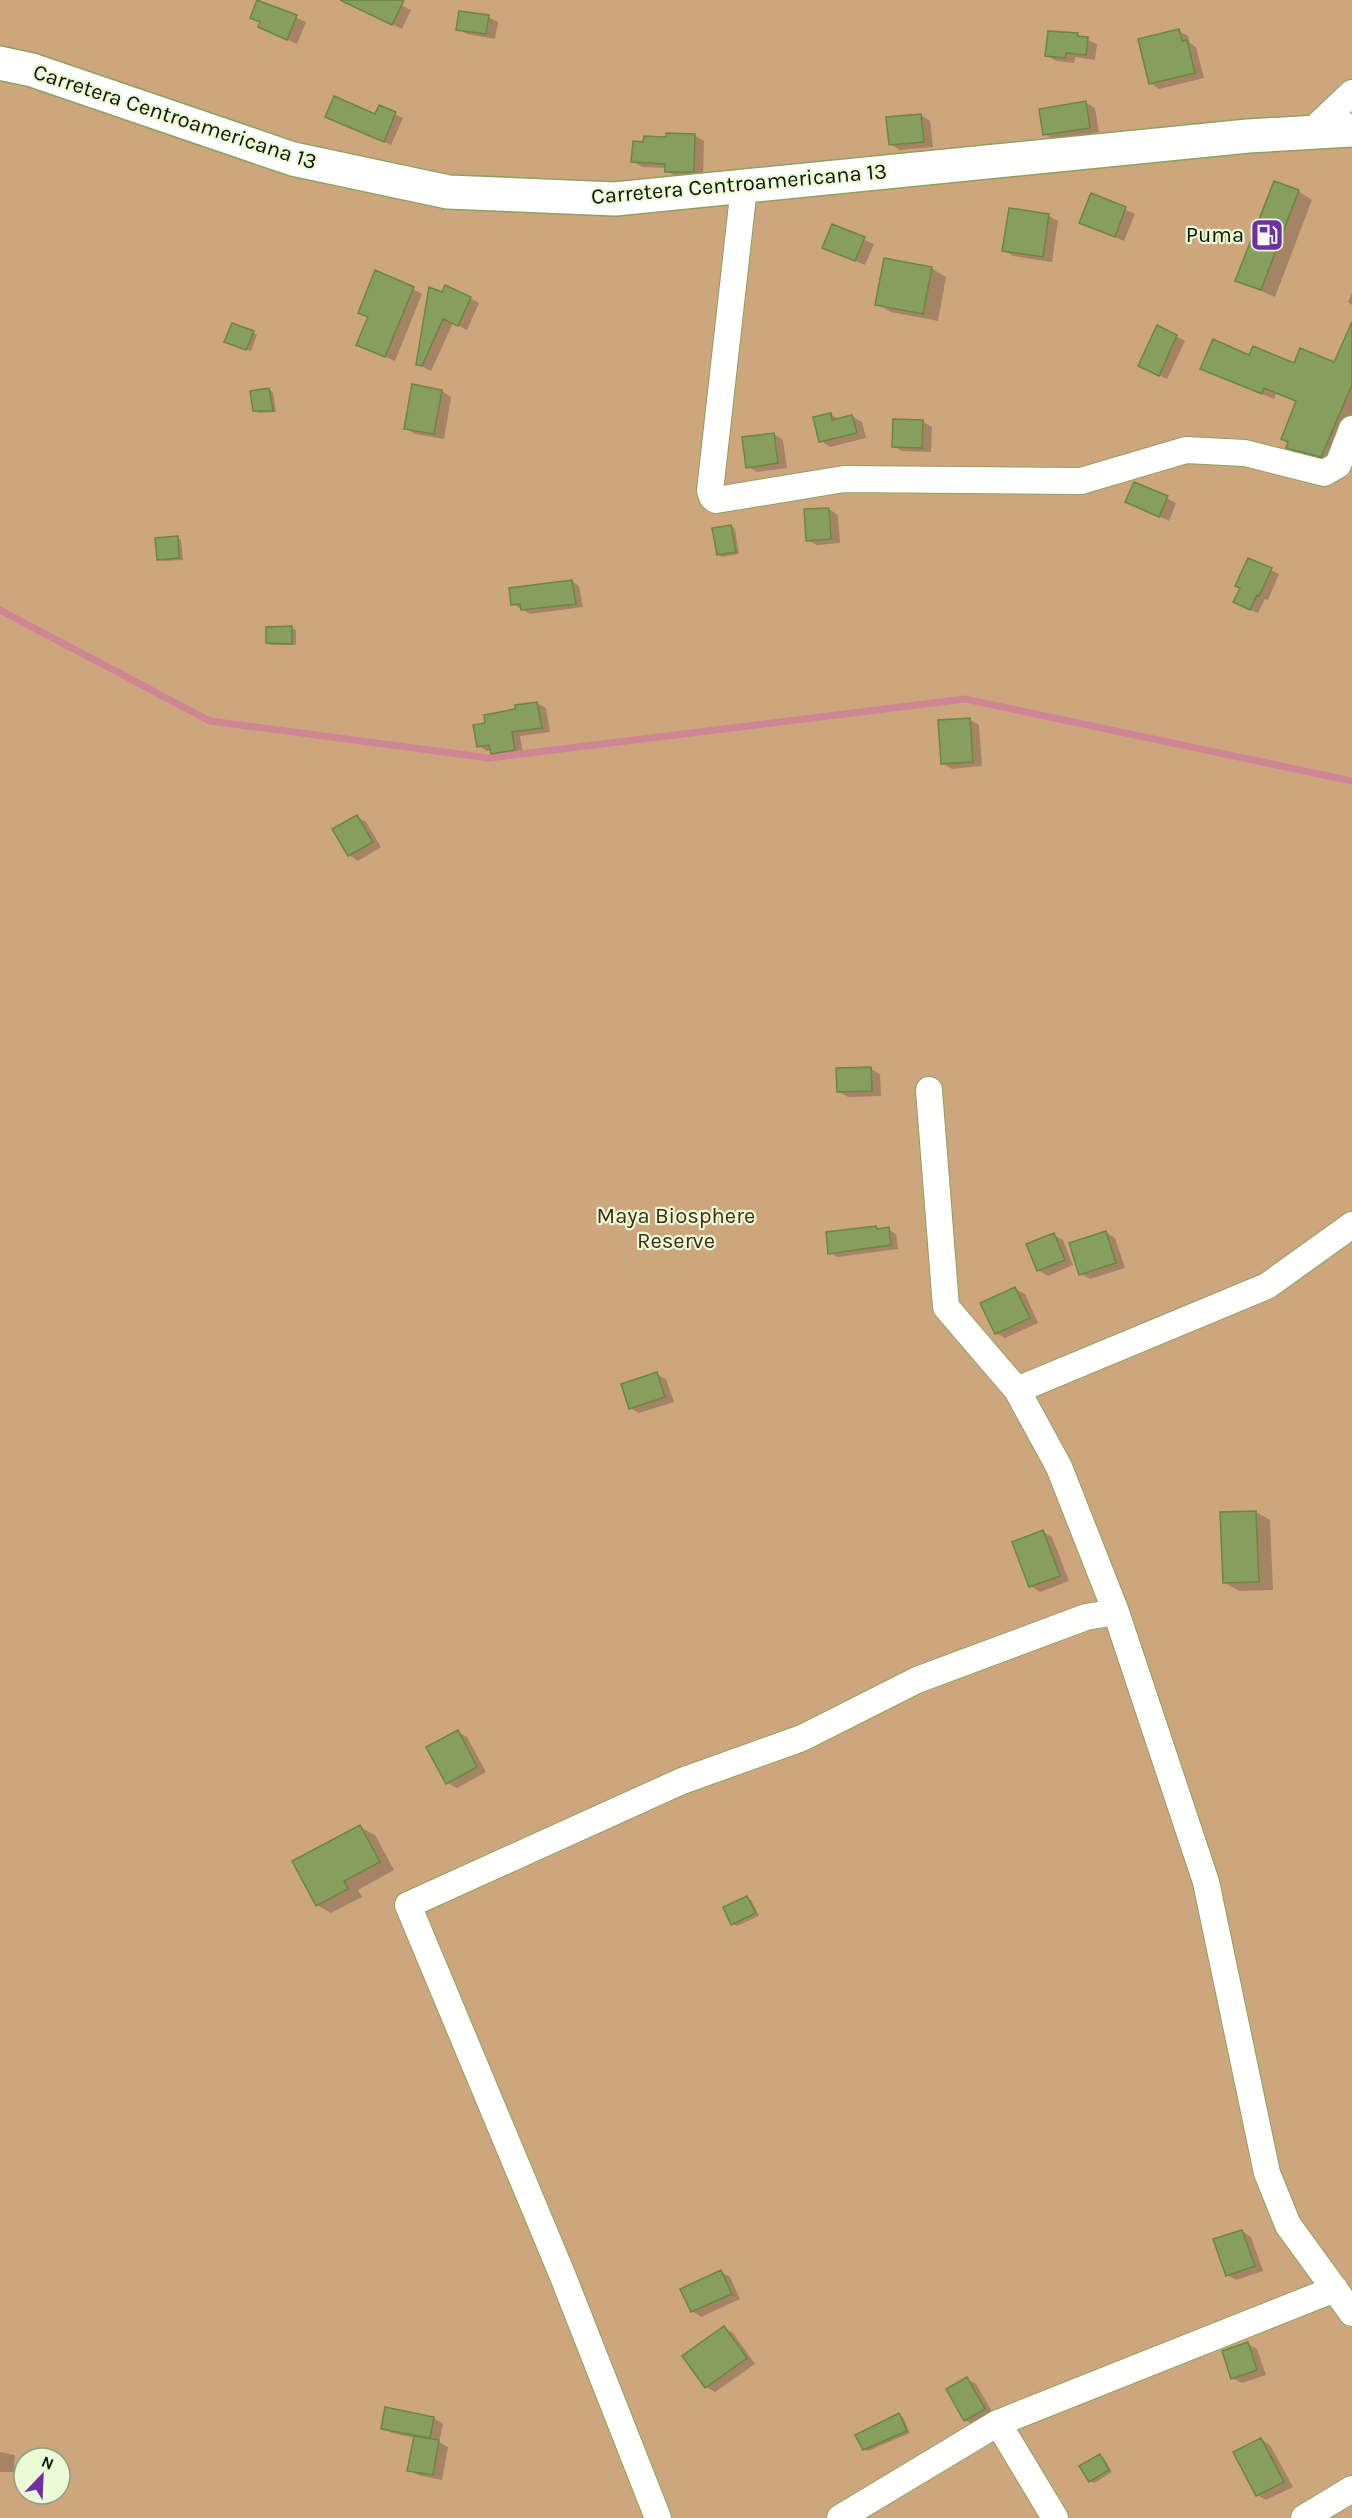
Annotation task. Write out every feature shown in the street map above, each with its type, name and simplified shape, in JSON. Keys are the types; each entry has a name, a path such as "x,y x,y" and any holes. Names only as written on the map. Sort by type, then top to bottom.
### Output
{"highway":[{"name":"Carretera Centroamericana 13","path":"0,63 32,70 293,159 448,192 615,199 1236,137 1352,130"}],"street":[{"path":"1311,132 1352,93"},
{"path":"744,187 710,491 716,500 844,479 1081,482 1186,450 1245,453 1324,474 1338,465 1352,429"},
{"path":"929,1090 946,1307 1017,1390 1059,1467 1116,1612 1206,1882 1267,2173 1288,2225 1352,2313"},
{"path":"1017,1390 1267,1286 1352,1225"},
{"path":"658,2518 562,2274 408,1905 682,1781 802,1738 917,1680 1086,1617 1116,1612"},
{"path":"840,2518 998,2423 1335,2289"},
{"path":"998,2423 1055,2518"},
{"path":"1304,2518 1352,2489"}],"green space":[{"name":"Maya Biosphere Reserve","path":"0,0 1352,0 1352,2518 0,2518"}],"building":[{"path":"257,0 297,15 287,40 258,27 260,22 250,18"},
{"path":"340,0 404,0 392,25"},
{"path":"459,11 489,15 486,34 456,30"},
{"path":"1179,29 1182,41 1187,40 1195,73 1149,84 1138,39"},
{"path":"1048,31 1078,33 1077,36 1088,37 1086,55 1066,53 1065,58 1045,56"},
{"path":"334,96 375,114 379,105 396,112 384,142 325,117"},
{"path":"1086,101 1090,128 1043,135 1039,109"},
{"path":"921,114 924,142 889,145 886,117"},
{"path":"666,133 695,134 694,172 665,172 665,164 631,162 633,141 643,142 644,136 666,137"},
{"name":"Puma","path":"1274,181 1299,190 1261,290 1235,281"},
{"path":"1091,193 1126,207 1115,237 1079,223"},
{"path":"1009,208 1049,214 1043,257 1002,251"},
{"path":"832,224 865,237 855,261 822,248"},
{"path":"884,258 932,267 923,314 875,305"},
{"path":"375,270 414,287 385,357 356,345 368,317 358,313"},
{"path":"445,285 471,297 458,326 443,319 422,366 416,365 429,287 442,292"},
{"path":"1352,322 1352,385 1321,457 1286,448 1288,442 1281,439 1296,401 1264,388 1262,394 1200,369 1213,339 1249,355 1253,346 1294,363 1300,348 1334,362"},
{"path":"232,323 254,331 246,350 224,342"},
{"path":"1157,325 1177,335 1159,376 1138,366"},
{"path":"412,384 442,390 434,434 404,429"},
{"path":"269,388 273,411 253,411 250,391"},
{"path":"831,413 832,420 852,415 857,433 819,442 813,417"},
{"path":"893,419 923,420 922,448 892,447"},
{"path":"774,433 778,463 746,468 742,437"},
{"path":"1134,482 1168,496 1159,517 1125,502"},
{"path":"829,508 831,539 806,541 804,509"},
{"path":"731,525 736,552 717,555 712,528"},
{"path":"178,536 179,558 157,560 155,538"},
{"path":"1248,558 1272,568 1250,610 1233,602 1240,588 1235,586"},
{"path":"572,580 576,604 521,610 520,604 511,605 509,588"},
{"path":"292,626 292,644 266,643 266,627"},
{"path":"537,702 542,728 512,732 515,750 491,754 489,745 477,747 473,725 485,723 484,715 515,709 515,705"},
{"path":"970,718 973,762 941,764 938,720"},
{"path":"357,815 373,842 348,856 332,829"},
{"path":"871,1067 872,1091 837,1092 836,1068"},
{"path":"876,1226 877,1229 889,1227 891,1245 828,1254 826,1232"},
{"path":"1106,1231 1116,1263 1079,1275 1069,1243"},
{"path":"1054,1233 1065,1260 1037,1271 1026,1244"},
{"path":"1015,1287 1030,1318 995,1334 980,1303"},
{"path":"657,1372 665,1397 629,1409 621,1384"},
{"path":"1256,1511 1259,1582 1223,1583 1220,1512"},
{"path":"1043,1530 1060,1576 1029,1587 1012,1542"},
{"path":"458,1730 477,1767 446,1784 426,1747"},
{"path":"360,1825 380,1862 344,1881 348,1889 316,1906 292,1861"},
{"path":"747,1896 756,1913 731,1925 723,1907"},
{"path":"1242,2230 1255,2266 1226,2276 1213,2239"},
{"path":"721,2270 732,2294 691,2312 680,2289"},
{"path":"724,2326 747,2358 705,2388 682,2356"},
{"path":"1248,2342 1257,2370 1231,2379 1222,2351"},
{"path":"967,2377 985,2409 964,2421 946,2389"},
{"path":"385,2407 434,2417 430,2438 381,2429"},
{"path":"899,2413 907,2431 863,2450 855,2435"},
{"path":"414,2436 439,2440 433,2475 407,2471"},
{"path":"1261,2438 1284,2482 1256,2496 1233,2452"},
{"path":"1100,2454 1109,2470 1089,2482 1079,2466"}],"waterway":[{"path":"0,610 210,721 489,758 965,699 1352,781"}],"place":[{"name":"Puma","path":"1267,235"}]}
